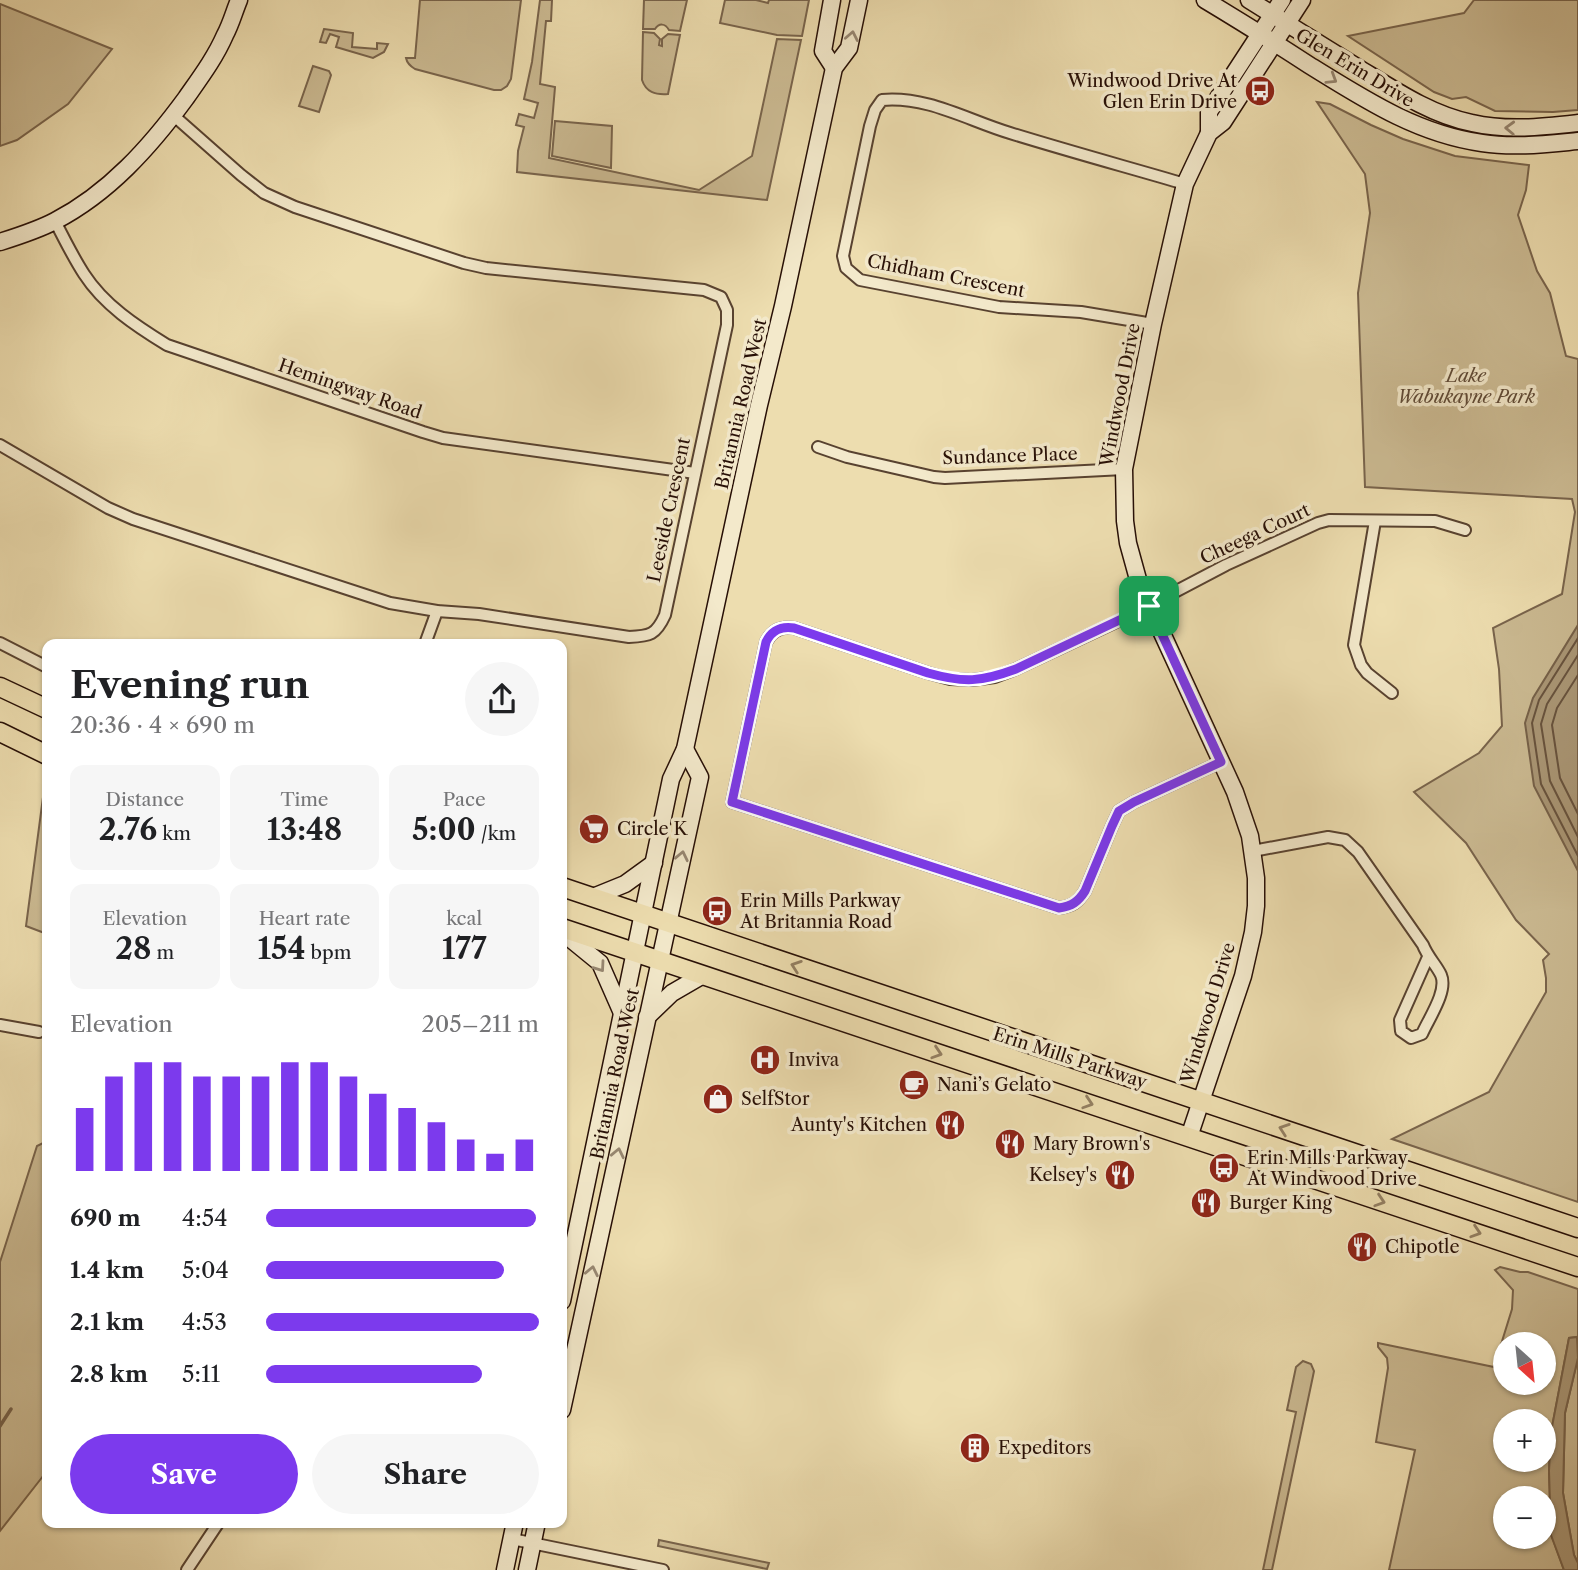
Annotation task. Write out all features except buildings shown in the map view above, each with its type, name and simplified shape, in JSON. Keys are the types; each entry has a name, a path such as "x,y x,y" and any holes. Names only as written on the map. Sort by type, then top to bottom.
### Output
{"main road":[{"path":"0,242 55,221 89,200 118,177 146,149 210,64 226,34 239,0"},
{"name":"Britannia Road West","path":"832,0 822,51 834,68"},
{"name":"Britannia Road West","path":"567,1277 671,779 685,750 834,68 849,48 859,0"},
{"name":"Glen Erin Drive","path":"1205,0 1365,100 1424,129 1463,140 1504,145 1578,141"},
{"name":"Glen Erin Drive","path":"1249,0 1398,92 1452,117 1506,128 1578,123"},
{"name":"Windwood Drive","path":"1267,38 1273,15 1282,0"},
{"name":"Windwood Drive","path":"1189,1137 1243,976 1253,932 1256,906 1253,851 1241,806 1139,583 1128,543 1123,496 1124,469 1185,184 1209,133 1209,112 1267,38 1287,24 1302,0"},
{"path":"0,687 42,707"},
{"path":"0,732 42,753"},
{"name":"Britannia Road West","path":"567,1387 700,777 685,750"},
{"path":"593,897 625,884 654,863"},
{"name":"Erin Mills Parkway","path":"567,889 1578,1228"},
{"name":"Erin Mills Parkway","path":"567,932 1578,1266"},
{"path":"567,934 600,963 622,1013"},
{"path":"647,1017 672,993 703,975"},
{"path":"505,1570 514,1528"},
{"path":"527,1570 536,1528"}],"street":[{"name":"Chidham Crescent","path":"1153,324 1081,312 999,307 860,279 846,268 843,256 870,126 875,110 882,100 897,98 932,104 1007,132 1185,184"},
{"name":"Leeside Crescent","path":"0,444 108,508 133,519 379,600 437,611 479,614 629,637 646,636 659,628 665,615 727,325 727,310 721,297 704,290 486,268 464,263 308,211 264,193 173,115"},
{"name":"Hemingway Road","path":"55,221 85,276 108,303 137,327 167,345 443,438 695,473"},
{"name":"Sundance Place","path":"818,447 847,457 945,478 1124,469"},
{"name":"Cheega Court","path":"1221,762 1119,811 1085,891 1071,906 1059,908 732,802 766,642 777,629 794,628 950,679 995,677 1149,606 1226,565 1318,523 1329,520 1435,521 1465,530"},
{"path":"1375,521 1354,645 1367,673 1392,693"},
{"path":"427,639 437,611"},
{"path":"0,643 42,664"},
{"path":"1253,851 1337,837 1345,840 1358,852 1441,975 1443,990 1422,1034 1411,1038 1401,1031 1399,1020 1428,957"},
{"path":"0,1025 39,1032"},
{"path":"187,1570 215,1528"},
{"path":"512,1539 663,1570"}],"green space":[{"path":"420,0 521,0 511,79 507,86 494,90 410,66 406,58 415,58"},
{"path":"540,0 552,0 551,21 546,21 540,84 555,87 549,158 699,190 752,156 777,39 801,40 767,200 517,172 518,151 524,127 516,125 519,114 534,118 538,103 524,99"},
{"path":"644,0 687,0 680,31 669,30 662,25 655,29 643,29"},
{"path":"725,0 756,0 768,3 769,0 809,0 802,36 777,35 720,23"},
{"path":"1474,0 1578,0 1578,110 1495,111 1466,97 1452,99 1434,92 1348,36 1464,13"},
{"path":"0,4 112,49 68,104 17,140 0,146"},
{"path":"324,29 353,33 352,47 377,49 377,43 388,44 384,52 373,58 336,47 339,37 330,34 326,43 320,42"},
{"path":"643,32 654,33 662,46 662,39 668,34 680,35 668,94 652,92 642,80"},
{"path":"313,66 329,71 331,75 319,112 299,106"},
{"name":"Lake Wabukayne Park","path":"1317,102 1330,104 1403,139 1455,156 1529,165 1526,190 1518,215 1537,271 1550,293 1566,356 1578,359 1578,1202 1392,1139 1489,1092 1546,992 1543,960 1549,954 1516,920 1466,843 1414,792 1479,753 1502,726 1499,669 1493,628 1562,594 1575,512 1572,499 1365,487 1358,293 1370,213 1365,174"},
{"path":"555,121 612,126 611,168 552,156"},
{"path":"42,805 42,932 26,926"},
{"path":"42,1144 42,1477 0,1531 0,1262 37,1146"},
{"path":"1500,1267 1528,1272 1578,1289 1578,1337 1569,1338 1555,1409 1493,1409 1493,1472 1549,1472 1549,1486 1493,1486 1493,1549 1556,1548 1564,1570 1389,1570 1415,1450 1376,1442 1388,1368 1387,1358 1378,1343 1493,1367 1493,1395 1556,1395 1556,1332 1505,1332 1512,1309 1513,1290 1495,1270"},
{"path":"1578,1358 1578,1563 1574,1555 1563,1493 1565,1413"},
{"path":"1303,1361 1311,1364 1314,1371 1272,1570 1263,1570 1296,1412 1287,1410 1296,1367"},
{"path":"659,1540 769,1563 767,1569 658,1546"}],"water":[{"path":"1578,625 1578,871 1534,786 1525,723 1533,698"},
{"path":"1577,1337 1578,1358 1565,1413 1563,1493 1578,1570 1564,1570 1556,1548 1556,1486 1549,1486 1549,1472 1556,1472 1555,1409 1569,1338"}],"waterway":[{"path":"0,1426 11,1409"}],"place":[{"name":"Windwood Drive At Glen Erin Drive","path":"1260,91"},
{"name":"Circle K","path":"594,829"},
{"name":"Erin Mills Parkway At Britannia Road","path":"717,911"},
{"name":"Inviva","path":"765,1060"},
{"name":"Nani’s Gelato","path":"914,1085"},
{"name":"SelfStor","path":"718,1099"},
{"name":"Aunty's Kitchen","path":"950,1125"},
{"name":"Mary Brown's","path":"1010,1144"},
{"name":"Erin Mills Parkway At Windwood Drive","path":"1224,1168"},
{"name":"Kelsey's","path":"1120,1175"},
{"name":"Burger King","path":"1206,1203"},
{"name":"Chipotle","path":"1362,1247"},
{"name":"Expeditors","path":"975,1448"}],"route":[{"path":"1149,606 1221,762 1119,811 1085,891 1071,906 1059,908 732,802 766,642 777,629 794,628 928,673 950,679 972,680 995,677 1016,669 1149,606"}]}
